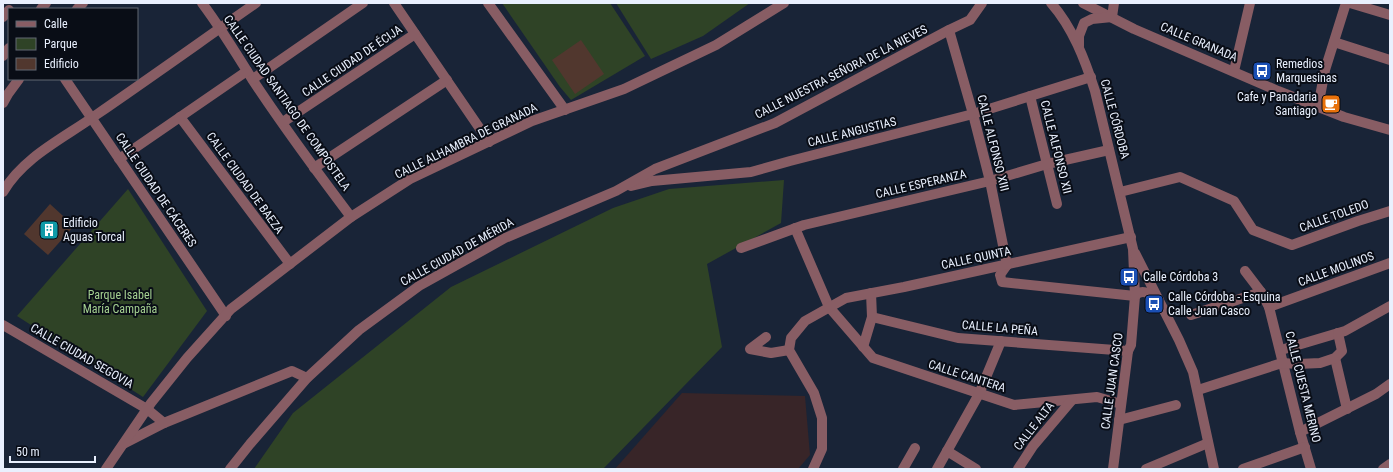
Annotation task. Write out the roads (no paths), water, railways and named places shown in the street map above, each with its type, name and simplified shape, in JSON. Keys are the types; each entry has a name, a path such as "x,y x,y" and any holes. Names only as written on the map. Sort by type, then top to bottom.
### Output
{"street":[{"name":"CALLE CIUDAD SANTIAGO DE COMPOSTELA","path":"202,3 314,168 351,217"},
{"path":"4,186 29,161 256,3"},
{"path":"119,159 180,117 250,75 363,3"},
{"path":"394,3 489,142"},
{"path":"488,3 565,110"},
{"name":"CALLE ALHAMBRA DE GRANADA","path":"106,469 147,409 187,358 232,309 351,217 410,179 532,121 624,89 716,45 784,3"},
{"name":"CALLE NUESTRA SEÑORA DE LA NIEVES","path":"616,191 655,169 775,123 970,20 982,3"},
{"name":"CALLE CÓRDOBA","path":"1051,3 1060,15 1080,51 1091,77 1133,249"},
{"name":"CALLE GRANADA","path":"1083,3 1134,29 1318,107 1390,130"},
{"path":"1080,51 1079,36 1084,23 1092,19 1112,17 1114,3"},
{"path":"1234,71 1250,3"},
{"path":"1318,107 1325,70 1346,3"},
{"path":"1350,3 1390,15"},
{"name":"CALLE ALFONSO XIII","path":"949,30 990,181 1006,265"},
{"name":"CALLE CIUDAD DE ÉCIJA","path":"283,122 415,34"},
{"path":"1334,42 1390,60"},
{"name":"CALLE ANGUSTIAS","path":"616,191 652,181 751,172 973,114 1091,77"},
{"path":"3,103 18,80"},
{"name":"CALLE CIUDAD DE CÁCERES","path":"66,80 226,316"},
{"path":"314,168 447,80"},
{"name":"CALLE ALFONSO XII","path":"1030,96 1057,204"},
{"name":"CALLE CIUDAD DE BAEZA","path":"180,117 290,264"},
{"name":"CALLE ESPERANZA","path":"740,248 804,225 990,181 1047,164 1109,150"},
{"name":"CALLE TOLEDO","path":"1120,192 1180,177 1234,201 1252,230 1292,245 1390,210"},
{"name":"CALLE CIUDAD DE MÉRIDA","path":"230,469 307,378 358,330 419,286 505,238 616,191"},
{"name":"CALLE CANTERA","path":"795,228 829,307 872,358 1014,405 1097,397 1121,404"},
{"name":"CALLE QUINTA","path":"789,350 791,338 805,321 846,298 1006,265 1131,237"},
{"path":"1133,249 1180,340 1193,372 1214,469"},
{"name":"CALLE JUAN CASCO","path":"1113,469 1128,351 1131,345 1135,296 1133,249"},
{"name":"CALLE MOLINOS","path":"1269,307 1390,263"},
{"path":"1006,265 1000,275 1002,282 1135,296 1142,292 1152,295 1160,301"},
{"name":"CALLE CUESTA MERINO","path":"1245,271 1261,292 1269,307 1281,350 1282,363 1311,469"},
{"path":"1191,315 1261,292"},
{"path":"863,347 872,317 871,293"},
{"path":"1281,350 1344,331 1390,306"},
{"name":"CALLE LA PEÑA","path":"872,317 958,338 1128,351"},
{"name":"CALLE CIUDAD SEGOVIA","path":"3,325 147,409 164,423"},
{"path":"1198,390 1282,363 1320,363 1335,358 1342,351 1338,333"},
{"path":"766,337 750,349 771,354 789,350 814,393 822,418 822,449 813,469"},
{"path":"937,469 979,394 1001,341"},
{"path":"1335,358 1347,409"},
{"path":"123,443 164,423 292,371 307,378"},
{"path":"1300,432 1376,394 1390,384"},
{"name":"CALLE ALTA","path":"1018,469 1034,446 1072,400"},
{"path":"1119,420 1176,405"},
{"path":"1146,469 1208,443"},
{"path":"1243,469 1305,447"},
{"path":"903,469 915,448"},
{"path":"947,451 976,469"},
{"path":"1383,469 1390,464"}],"place":[{"name":"Remedios Marquesinas","path":"1262,71"},
{"name":"Cafe y Panadaria Santiago","path":"1331,104"},
{"name":"Edificio Aguas Torcal","path":"49,230"},
{"name":"Calle Córdoba 3","path":"1129,277"},
{"name":"Calle Córdoba - Esquina Calle Juan Casco","path":"1154,304"}],"park label":[{"name":"Parque Isabel María Campaña","path":"120,302"}]}
